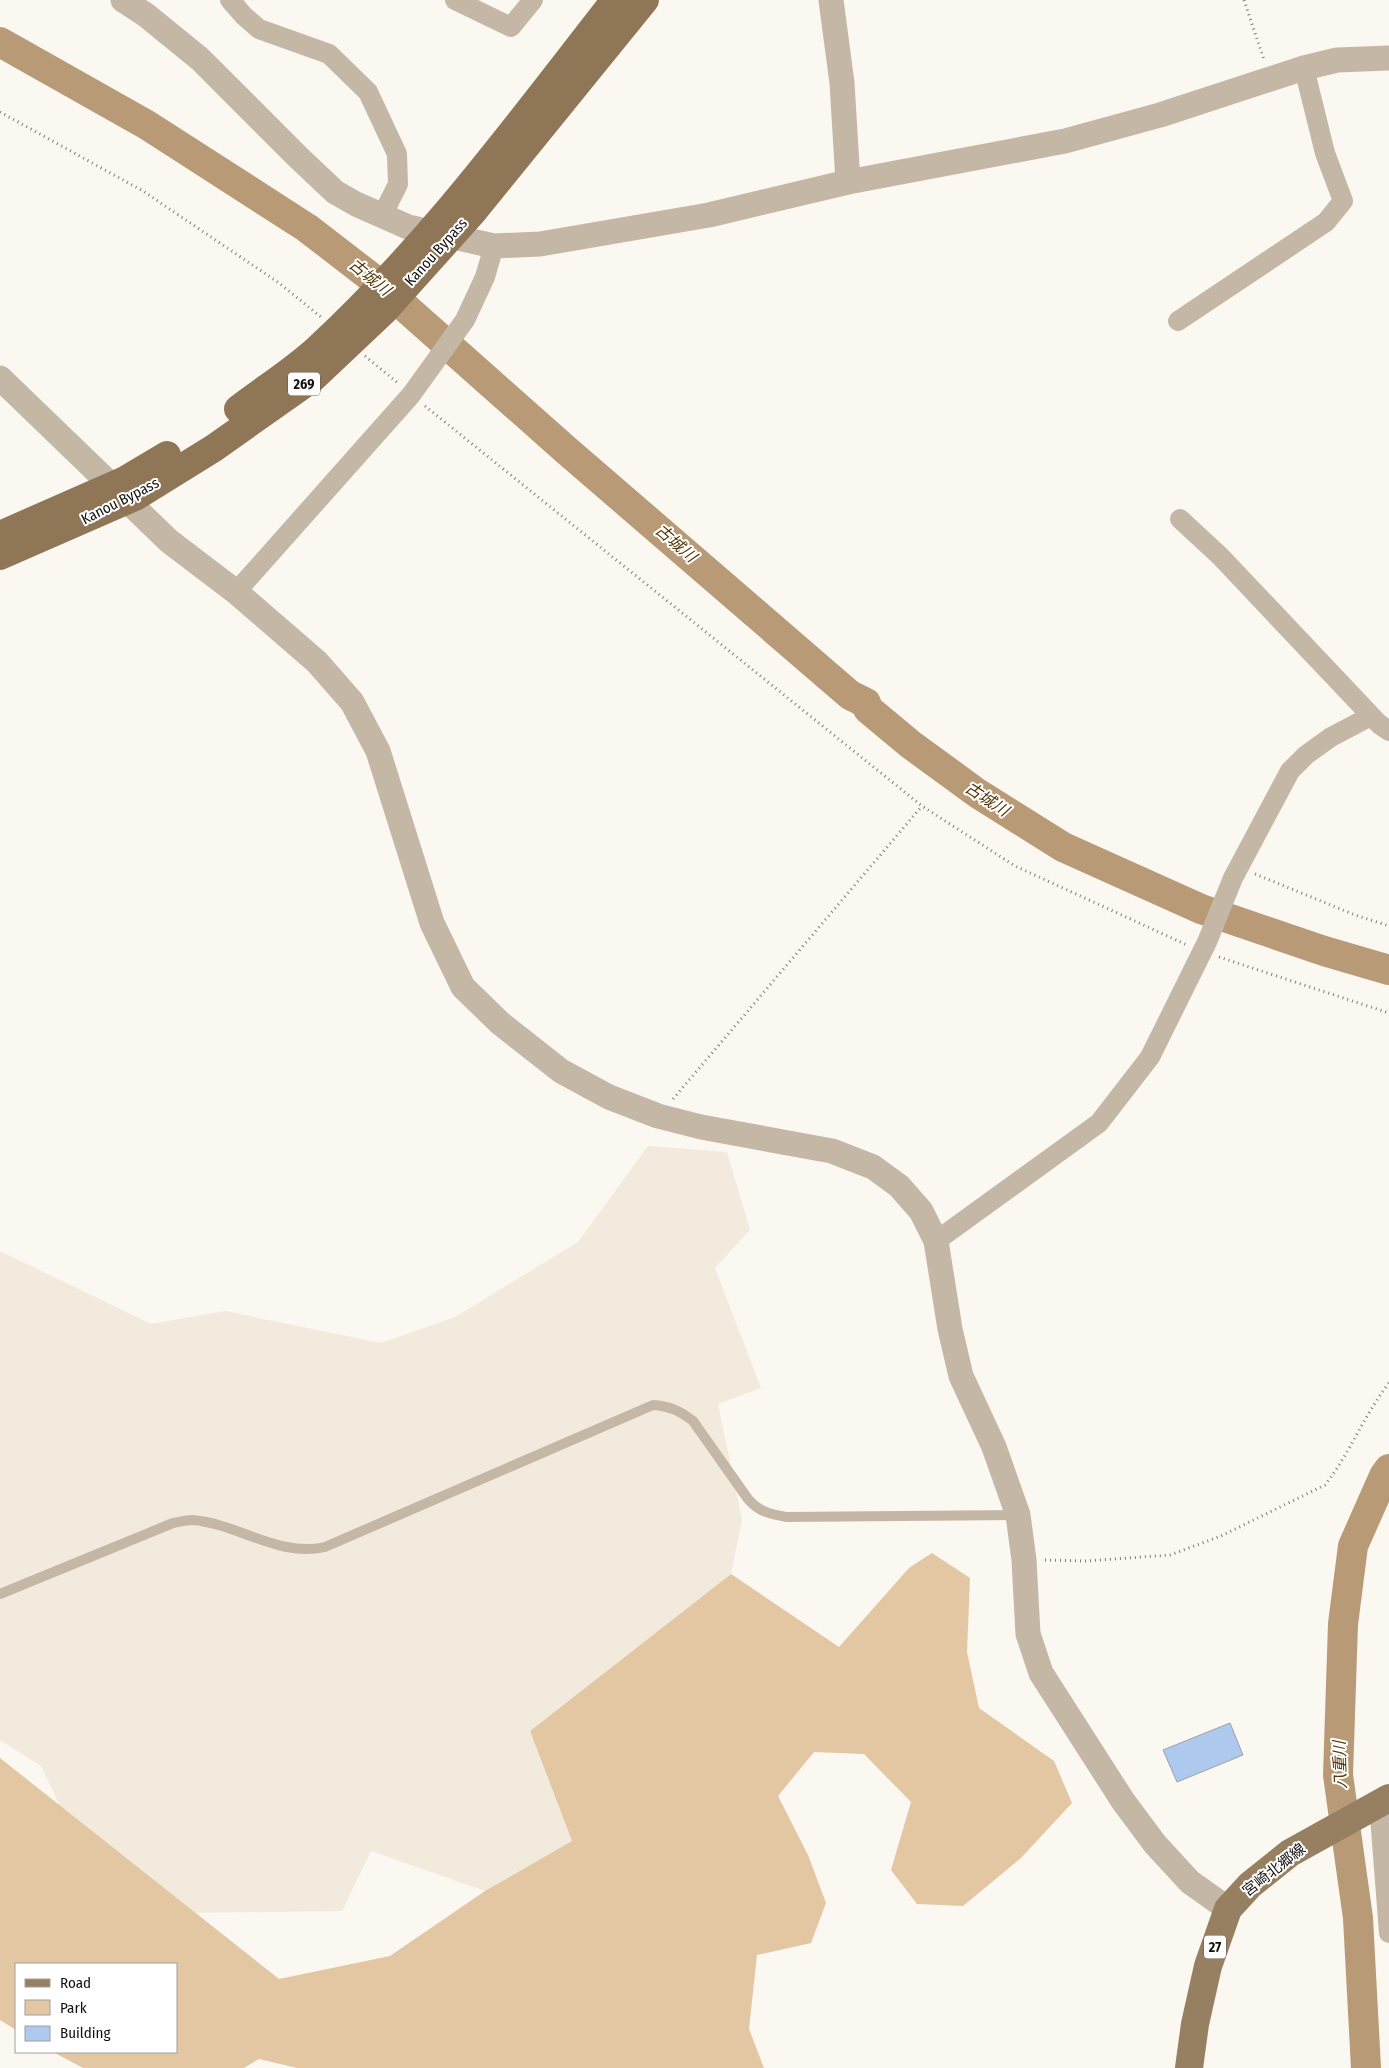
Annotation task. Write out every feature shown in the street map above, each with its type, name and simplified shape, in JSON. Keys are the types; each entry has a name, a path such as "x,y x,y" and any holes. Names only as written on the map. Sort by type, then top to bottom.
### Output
{"highway":[{"name":"Kanou Bypass","path":"0,535 95,504 135,497 214,448 313,378 385,310 465,206 616,0"},
{"name":"Kanou Bypass","path":"465,206 645,0"},
{"name":"Kanou Bypass","path":"0,556 95,504"}],"main road":[{"name":"宮崎北郷線","path":"1189,2068 1195,2024 1208,1966 1228,1909 1250,1885 1290,1853 1384,1801"}],"street":[{"path":"123,0 146,15 200,59 335,192 356,204 408,227 494,246 540,244 709,215 848,182 1064,141 1160,114 1270,77 1304,68 1337,60 1389,58"},
{"path":"230,0 259,29 329,54 368,92 397,154 398,184 382,216"},
{"path":"455,0 511,27 533,0"},
{"path":"831,0 842,83 848,182"},
{"path":"1178,321 1326,222 1343,201 1325,153 1304,68"},
{"path":"236,592 416,387 465,320 485,277 494,246"},
{"path":"0,378 169,541 236,592 317,662 352,702 378,751 432,923 463,987 500,1023 561,1071 609,1097 658,1116 701,1127 832,1151 872,1167 899,1186 921,1211 936,1241 950,1329 961,1376 994,1447 1018,1515 1024,1560 1028,1634 1041,1672 1123,1801 1155,1844 1190,1882 1228,1909"},
{"path":"1180,519 1220,556 1371,716 1389,731"},
{"path":"936,1241 1099,1123 1150,1057 1205,947 1236,873 1290,771 1306,755 1325,742 1371,716"},
{"path":"1384,1801 1385,1899 1389,1933"}],"lane":[{"path":"0,1594 173,1523 191,1520 210,1523 302,1550 325,1547 653,1405 667,1406 681,1412 693,1421 748,1499 756,1508 767,1513 786,1517 1018,1515"}],"path":[{"path":"1244,0 1270,77"},
{"path":"0,112 143,191 280,282 323,320"},
{"path":"360,351 416,387 922,806 1015,866 1205,947 1389,1013"},
{"path":"658,1116 922,806"},
{"path":"1236,873 1389,926"},
{"path":"1024,1560 1086,1561 1170,1555 1238,1527 1326,1485 1337,1470 1375,1401 1389,1383"}],"shaded area":[{"path":"648,1146 727,1152 750,1230 715,1268 761,1388 718,1404 742,1520 731,1574 530,1731 572,1841 485,1891 371,1851 342,1911 111,1914 41,1766 0,1740 0,1251 151,1324 225,1311 381,1343 455,1317 578,1242"}],"green space":[{"path":"932,1553 970,1578 967,1652 979,1708 1054,1761 1072,1803 1021,1858 963,1906 917,1904 891,1870 911,1802 864,1754 814,1752 778,1796 808,1855 826,1903 811,1943 757,1955 749,2029 764,2068 297,2068 259,2059 244,2068 83,2068 55,2053 178,2053 178,1963 15,1963 15,2029 0,2020 0,1758 279,1979 390,1956 485,1891 572,1841 530,1731 731,1574 839,1647 909,1568"}],"building":[{"path":"1230,1723 1243,1755 1177,1782 1163,1750"}],"waterway":[{"name":"古城川","path":"0,42 147,125 307,228 372,278 566,450 850,695 866,703 868,709 910,744 977,793 1063,847 1201,909 1324,951 1389,970"},
{"name":"八重川","path":"1366,2068 1358,1918 1338,1775 1343,1624 1353,1546 1384,1476 1389,1469"}]}
